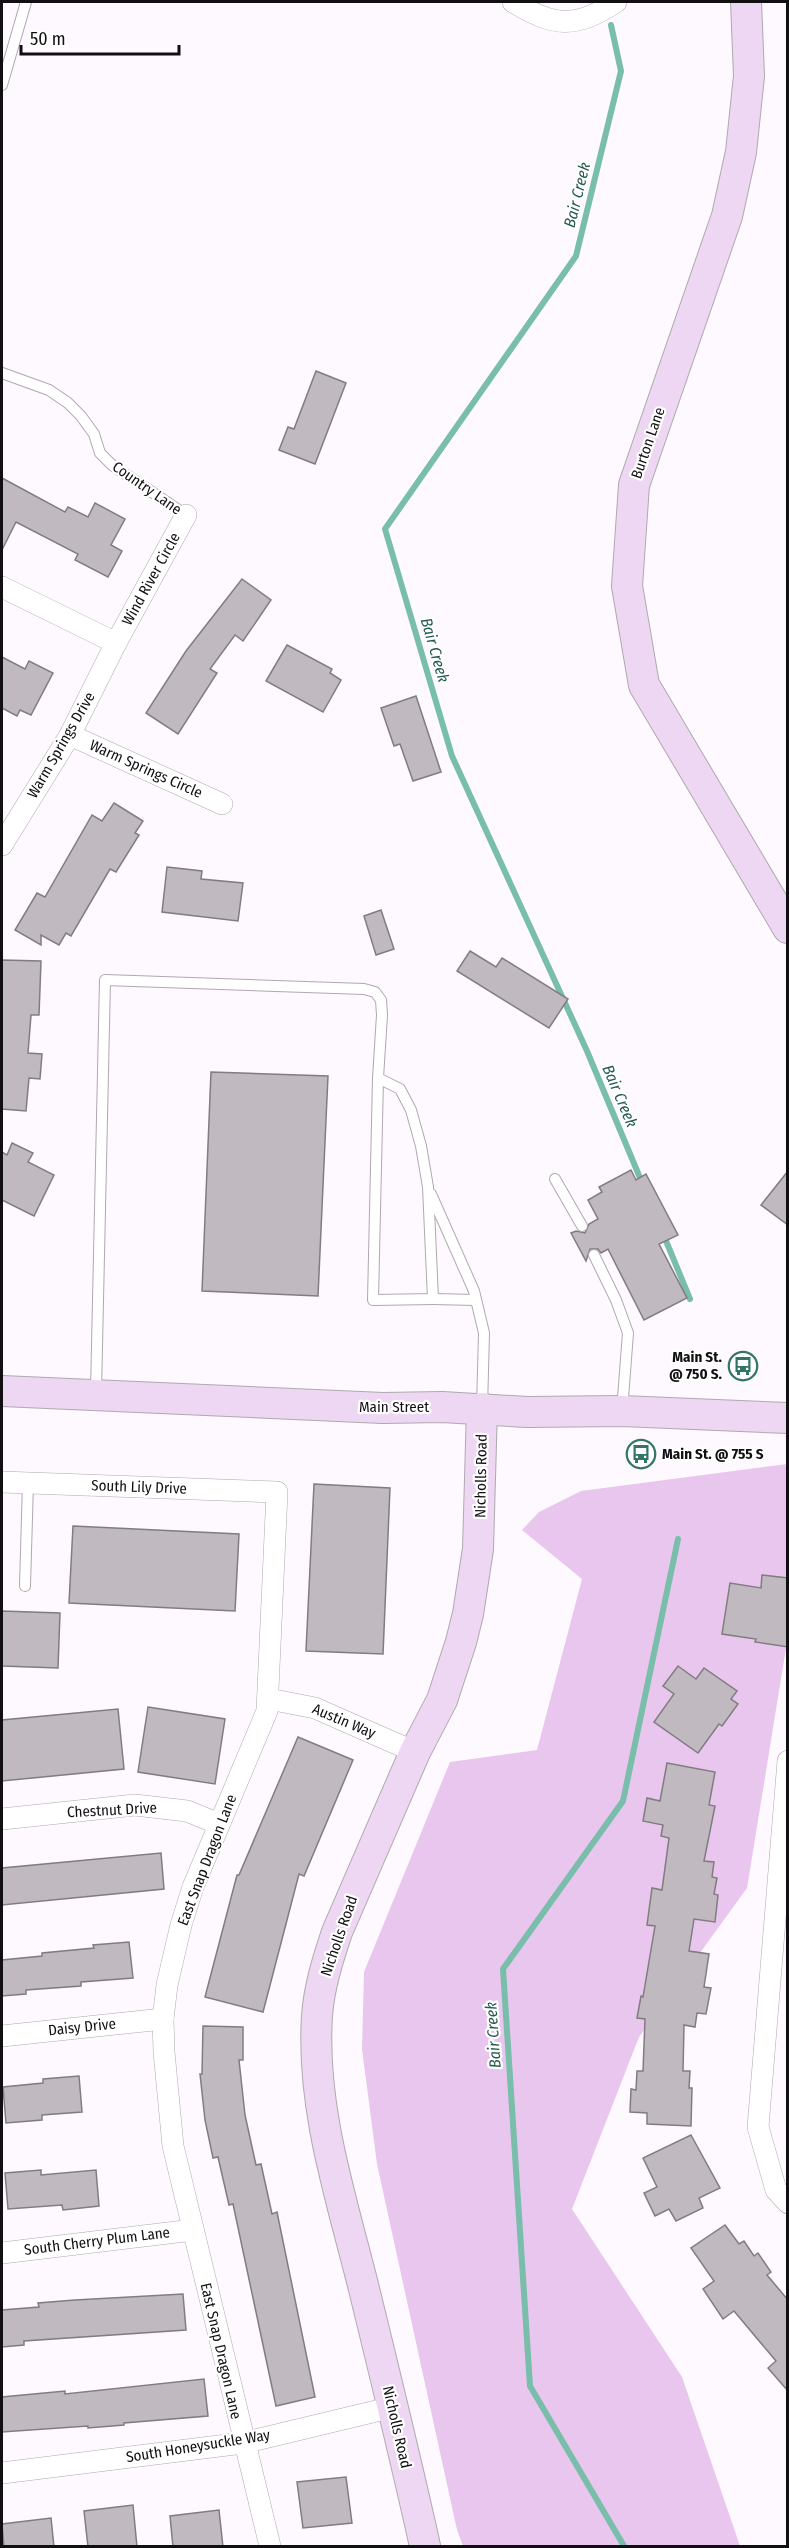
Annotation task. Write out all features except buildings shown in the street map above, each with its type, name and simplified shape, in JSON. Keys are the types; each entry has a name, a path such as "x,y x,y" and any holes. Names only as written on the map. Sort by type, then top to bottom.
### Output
{"street":[{"path":"513,2 530,12 564,23 598,14 616,2"},
{"name":"Burton Lane","path":"746,2 749,76 741,152 727,216 634,485 627,586 645,685 788,928"},
{"name":"Wind River Circle","path":"116,643 186,516"},
{"path":"2,587 116,643"},
{"name":"Warm Springs Drive","path":"2,845 70,735 116,643"},
{"name":"Warm Springs Circle","path":"70,735 222,804"},
{"name":"Main Street","path":"2,1391 383,1408 482,1408 526,1412 622,1411 788,1418"},
{"name":"Nicholls Road","path":"425,2547 393,2407 325,2134 317,2072 317,2014 328,1959 337,1932 416,1752 442,1700 468,1614 478,1549 482,1408"},
{"name":"South Lily Drive","path":"2,1482 277,1492"},
{"name":"East Snap Dragon Lane","path":"270,2547 243,2443 171,2128 165,2085 163,2019 167,1985 181,1925 219,1824 262,1727 269,1699 277,1492"},
{"name":"Austin Way","path":"269,1699 315,1708 416,1752"},
{"path":"788,1761 758,2127 776,2190 788,2203"},
{"name":"Chestnut Drive","path":"2,1819 135,1805 180,1809 219,1824"},
{"name":"Daisy Drive","path":"2,2036 163,2019"},
{"name":"South Cherry Plum Lane","path":"2,2253 193,2230"},
{"name":"South Honeysuckle Way","path":"2,2473 243,2443 393,2407"}],"lane":[{"path":"2,85 26,2"},
{"name":"Country Lane","path":"2,373 49,390 68,403 94,434 100,453 112,465 186,516"},
{"path":"96,1396 105,980 364,989 375,992 381,1000 381,1008 373,1300 476,1299"},
{"path":"378,1078 400,1089 411,1110 421,1146 428,1187 433,1299"},
{"path":"555,1179 582,1226"},
{"path":"428,1187 457,1248 476,1299 484,1333 482,1408"},
{"path":"594,1255 616,1300 628,1333 622,1411"},
{"path":"25,1587 28,1483"}],"shaded area":[{"path":"787,1464 787,1642 747,1888 639,2037 572,2209 682,2377 740,2546 463,2546 457,2530 377,2164 362,2049 364,1972 450,1762 537,1750 582,1579 522,1530 539,1512 581,1491"}],"waterway":[{"name":"Bair Creek","path":"611,25 621,71 576,256 385,529 452,756 587,1051 643,1185"},
{"name":"Bair Creek","path":"664,1236 690,1299"},
{"name":"Bair Creek","path":"624,2546 530,2386 503,1969 623,1801 678,1539"}],"place":[{"name":"Main St. @ 750 S.","path":"743,1366"},
{"name":"Main St. @ 755 S","path":"641,1454"}]}
